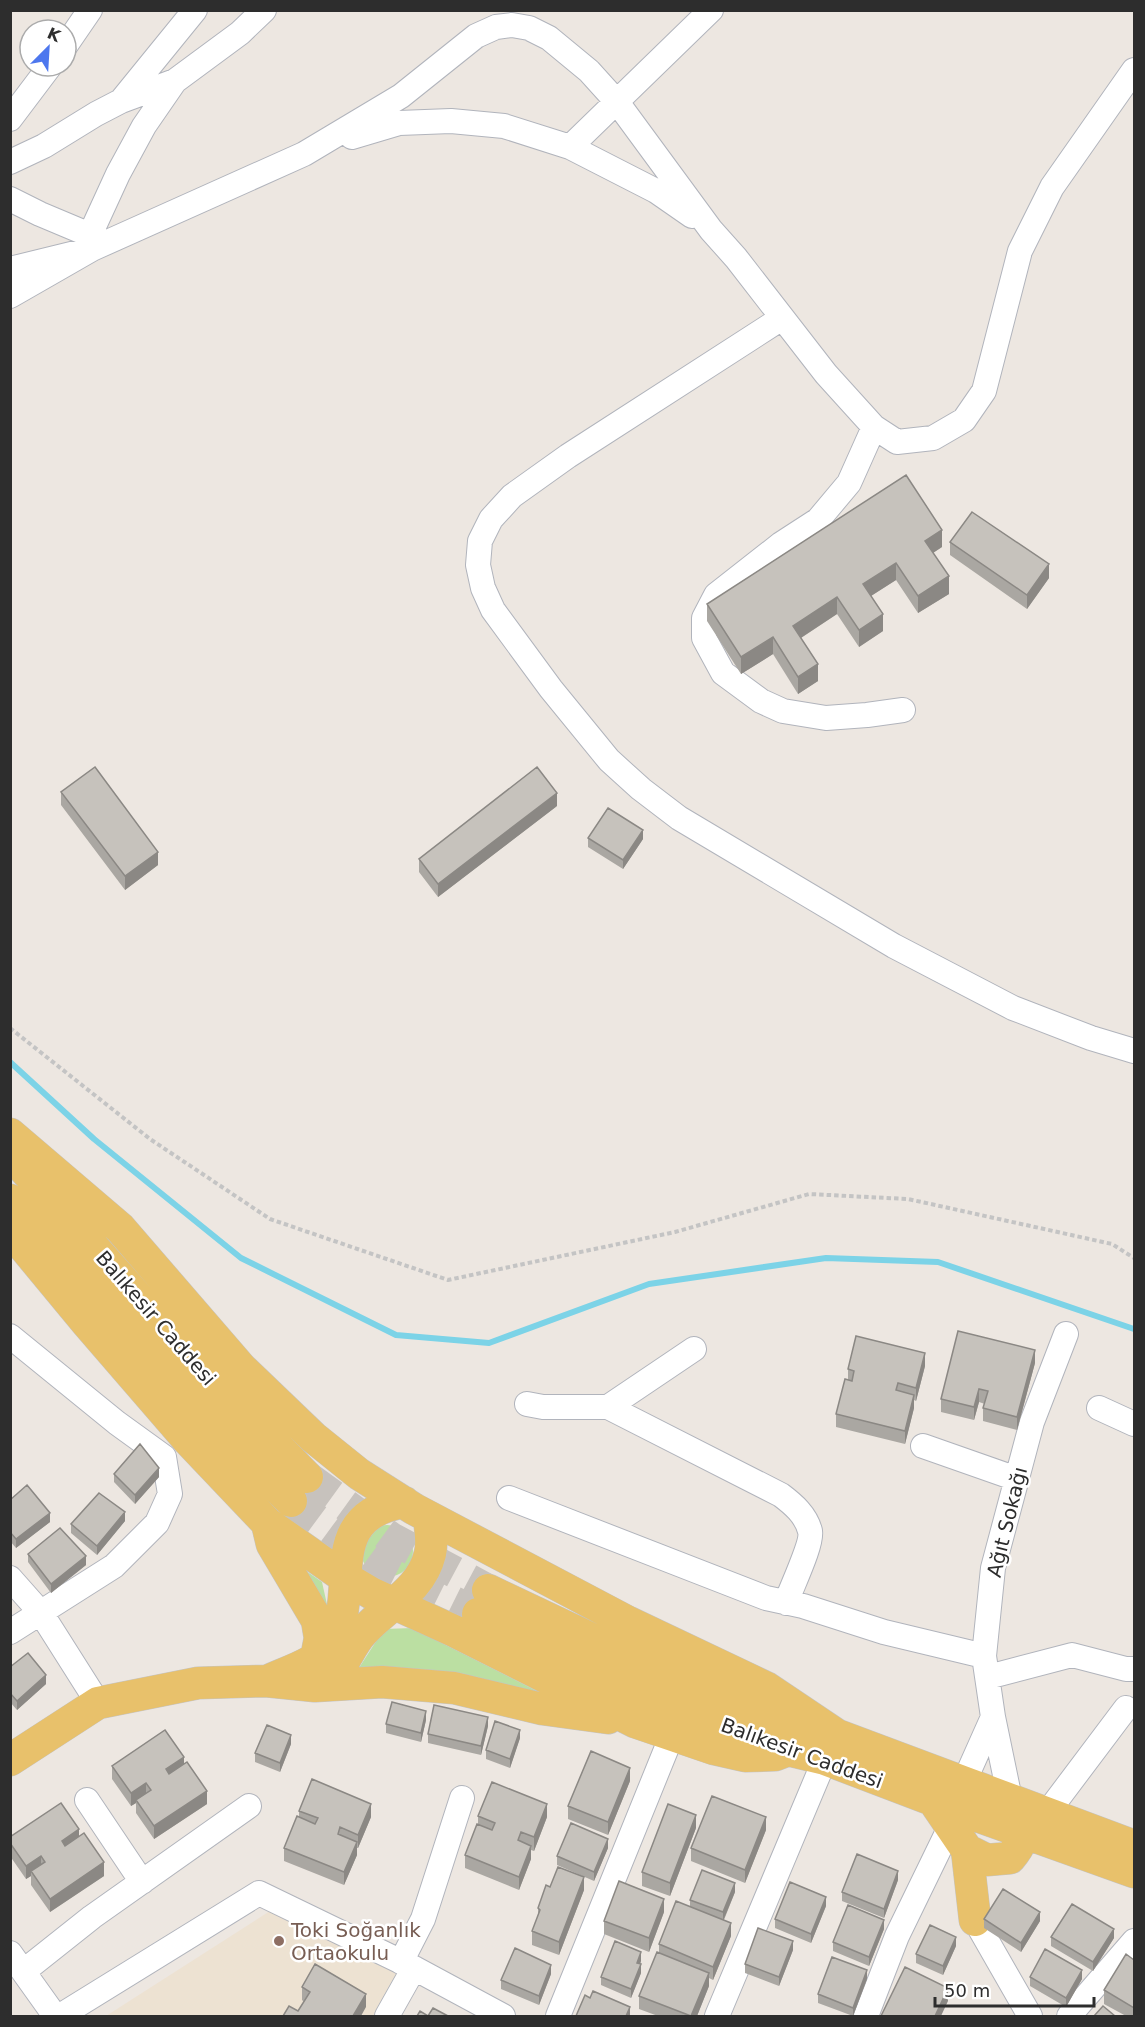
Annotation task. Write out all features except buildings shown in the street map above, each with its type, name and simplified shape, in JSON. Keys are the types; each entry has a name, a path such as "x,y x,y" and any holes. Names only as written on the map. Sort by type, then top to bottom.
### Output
{"main road":[{"path":"10,1134 120,1228 241,1368 313,1437 359,1474 417,1510 628,1622 767,1688 831,1747"},
{"name":"Balıkesir Caddesi","path":"10,1154 208,1377 299,1489 191,1402 41,1231 10,1200"},
{"path":"10,1230 181,1432 267,1523 344,1577 394,1604 454,1631 635,1722 714,1749 745,1756 775,1755 788,1750"},
{"path":"316,1672 342,1618 344,1577 355,1531 361,1522 383,1508 417,1510"},
{"path":"10,1760 98,1703 198,1683 266,1681 316,1672 336,1673 353,1643 379,1615 410,1592 425,1568 430,1552 417,1510"},
{"path":"267,1523 272,1544 317,1620 320,1638 316,1672"},
{"name":"Balıkesir Caddesi","path":"1010,1799 964,1782 831,1747 788,1750 621,1684 483,1602 831,1747 933,1800 1134,1872"},
{"path":"316,1672 382,1682 454,1688 542,1709 635,1722"},
{"path":"975,1920 995,1877 1027,1835 1026,1817 1010,1799"},
{"path":"933,1800 959,1837 987,1860 1027,1835"},
{"name":"Balıkesir Caddesi","path":"1027,1835 1134,1846"},
{"path":"959,1837 975,1920"}],"street":[{"path":"78,28 90,10"},
{"path":"121,101 195,10"},
{"path":"10,162 44,146 121,101 175,81 240,33 264,10"},
{"path":"570,147 711,10"},
{"path":"304,153 400,96 476,36 496,27 512,25 529,28 549,38 589,71 617,102 711,230 736,258 826,374 874,427 897,442 933,438 964,420 984,391 1020,251 1052,187 1134,70"},
{"path":"10,119 41,78"},
{"path":"10,296 91,242 132,147 175,81"},
{"path":"10,268 91,242 304,153 399,123 451,121 504,126 570,147 656,191 711,230"},
{"path":"10,199 91,242"},
{"path":"783,318 568,456 512,496 491,519 480,541 478,565 483,588 493,610 551,689 609,760 641,789 679,818 894,946 1013,1008 1090,1038 1134,1051"},
{"path":"874,427 849,483 818,520 781,544 716,595 704,618 704,638 723,674 761,701 783,711 826,718 903,710"},
{"name":"Ağıt Sokağı","path":"1010,1799 993,1717 986,1667 993,1568 1032,1422 1066,1334"},
{"path":"10,1336 117,1423 164,1457 170,1494 158,1523 114,1566 10,1632"},
{"path":"608,1407 694,1349"},
{"path":"527,1404 543,1407 608,1407 781,1495 794,1504 804,1516 811,1533 807,1551 786,1603"},
{"path":"1099,1408 1134,1424"},
{"path":"923,1446 1017,1479"},
{"path":"509,1498 766,1598 884,1632 986,1667 1072,1655 1134,1669"},
{"path":"10,1578 41,1613 98,1703"},
{"path":"1027,1835 1126,1708"},
{"path":"964,1782 993,1717"},
{"path":"558,2016 672,1735"},
{"path":"717,2016 831,1747"},
{"path":"387,2016 408,1965 462,1798"},
{"path":"87,1800 141,1882"},
{"path":"249,1806 92,1917 17,1962 57,2016 259,1893 408,1965 503,2016"},
{"path":"866,2016 897,1936 959,1837"},
{"path":"975,1920 1030,2016"},
{"path":"1069,2016 1134,1941"}],"path":[{"path":"10,1028 150,1139 270,1219 448,1280 675,1232 809,1194 908,1199 1112,1244 1134,1258"}],"shaded area":[{"name":"Toki Soğanlık Ortaokulu","path":"273,1909 400,1974 376,2016 106,2016"}],"green space":[{"path":"387,1525 397,1527 405,1533 411,1541 413,1551 411,1561 405,1569 397,1575 387,1577 377,1575 369,1569 363,1561 361,1551 363,1541 369,1533 377,1527"},
{"path":"286,1557 322,1582 328,1609"},
{"path":"413,1628 541,1693 355,1674 384,1629"}],"waterway":[{"path":"10,1062 94,1139 241,1258 396,1335 489,1343 649,1284 826,1258 938,1262 1134,1329"}],"tunnel":[{"path":"307,1477 391,1538 488,1590"},
{"path":"291,1501 375,1563 478,1614"}],"place":[{"name":"Toki Soğanlık Ortaokulu","path":"279,1941"}]}
